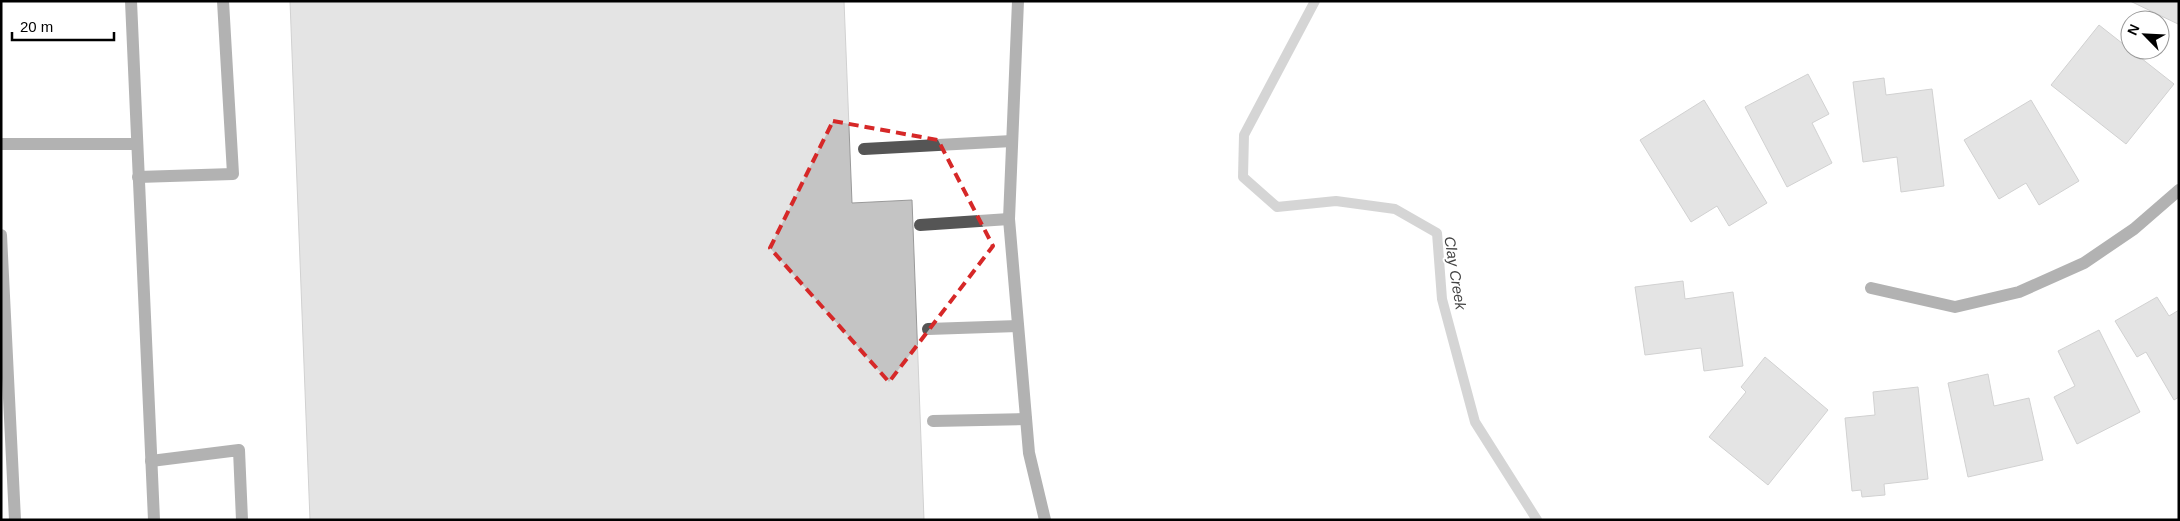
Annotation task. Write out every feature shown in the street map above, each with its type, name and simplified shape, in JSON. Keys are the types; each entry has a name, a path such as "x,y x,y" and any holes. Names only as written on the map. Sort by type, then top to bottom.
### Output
{"street":[{"path":"131,1 154,520"},
{"path":"138,177 233,174 223,1"},
{"path":"1018,1 1009,219 1029,453 1044,520"},
{"path":"864,149 1012,141"},
{"path":"1,144 137,144"},
{"path":"1871,288 1955,307 2019,292 2084,263 2134,229 2179,190"},
{"path":"920,224 1009,219"},
{"path":"1,235 15,520"},
{"path":"928,329 1018,326"},
{"path":"933,421 1026,419"},
{"path":"151,460 239,450 242,520"}],"highlighted area":[{"path":"833,121 938,140 993,246 889,382 770,248"}],"building":[{"path":"290,1 844,1 852,203 912,200 924,520 310,520"},
{"path":"2130,1 2179,1 2179,23 2170,20 2170,10 2149,10"},
{"path":"2099,25 2120,42 2120,60 2143,60 2174,84 2126,144 2051,85"},
{"path":"1808,74 1829,114 1812,123 1832,163 1787,187 1745,107"},
{"path":"1884,78 1886,95 1932,89 1944,186 1901,192 1897,157 1863,162 1853,82"},
{"path":"1704,100 1767,203 1729,226 1717,206 1691,222 1640,140"},
{"path":"2031,100 2079,181 2039,205 2026,183 1999,199 1964,140"},
{"path":"1683,281 1685,299 1733,292 1743,366 1704,371 1701,348 1645,355 1635,287"},
{"path":"2157,297 2169,316 2179,310 2179,397 2174,400 2146,352 2137,357 2115,321"},
{"path":"2099,330 2140,412 2077,444 2054,397 2075,386 2058,351"},
{"path":"1765,357 1828,410 1768,485 1709,437 1746,392 1741,387"},
{"path":"1988,374 1994,406 2029,398 2043,460 1968,477 1948,383"},
{"path":"1918,387 1928,479 1884,484 1885,495 1862,497 1861,490 1852,491 1845,418 1875,415 1873,392"}],"waterway":[{"name":"Clay Creek","path":"1315,1 1244,135 1243,177 1277,207 1336,201 1395,209 1437,233 1442,299 1475,422 1537,520"}]}
